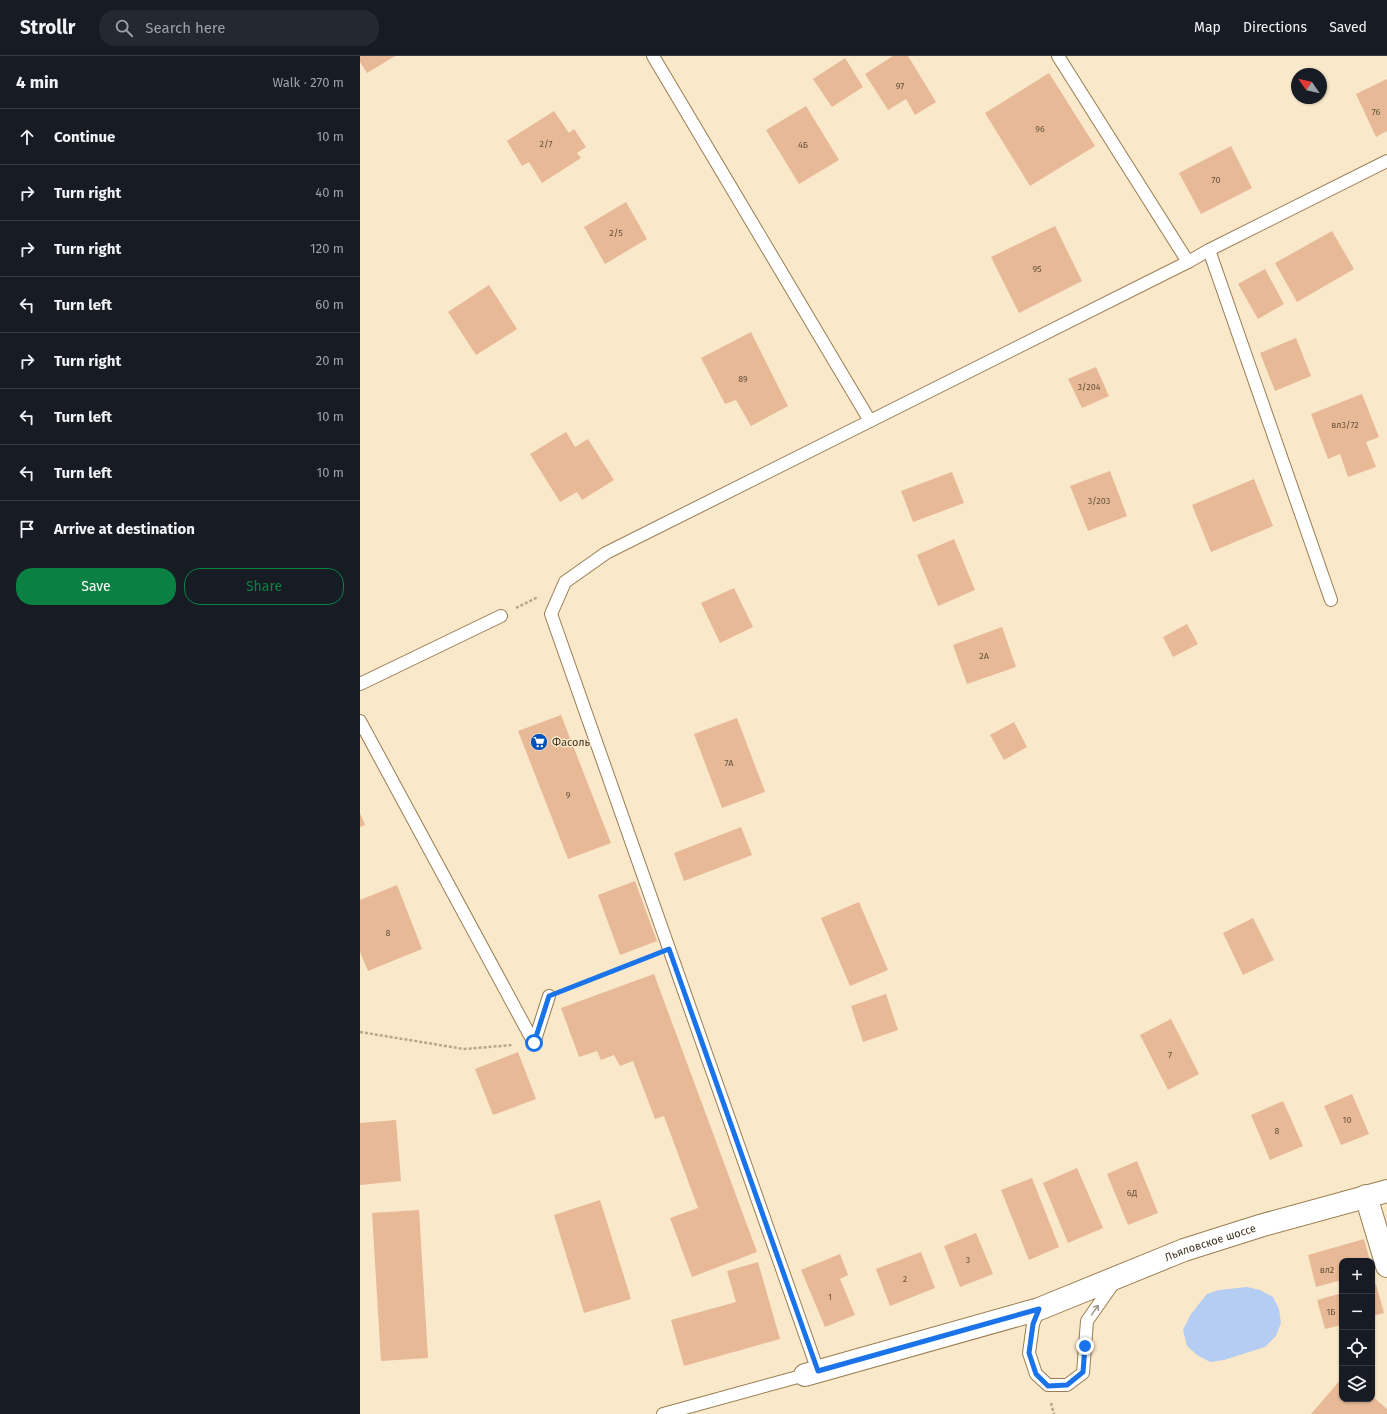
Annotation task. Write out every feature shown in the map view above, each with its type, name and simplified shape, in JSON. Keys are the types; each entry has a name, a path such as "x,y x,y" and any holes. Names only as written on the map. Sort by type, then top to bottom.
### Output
{"street":[{"name":"Льяловское шоссе","path":"811,1373 1039,1309 1184,1250 1264,1225 1387,1190"},
{"path":"1366,1196 1387,1266"}],"lane":[{"path":"653,56 870,421"},
{"path":"1058,56 1188,262"},
{"path":"663,1414 811,1373 669,949 551,614 565,582 606,553 1387,161"},
{"path":"1209,250 1331,600"},
{"path":"360,684 501,616"},
{"path":"360,721 534,1043"},
{"path":"534,1043 549,996"},
{"path":"1039,1309 1033,1324 1029,1353 1036,1374 1048,1386 1067,1385 1083,1372 1087,1321 1118,1277"}],"path":[{"path":"501,616 565,582"},
{"path":"549,996 669,949"},
{"path":"360,1032 464,1049 534,1043"}],"water":[{"path":"1247,1287 1260,1290 1273,1297 1279,1309 1281,1323 1276,1336 1265,1347 1224,1360 1210,1362 1197,1355 1187,1346 1183,1330 1191,1314 1207,1294 1219,1290"}],"building":[{"path":"360,56 395,56 367,73 360,62"},
{"path":"893,56 908,56 936,102 915,115 906,99 888,110 865,74"},
{"path":"845,58 863,87 832,107 813,79"},
{"path":"1049,73 1095,146 1030,186 985,113"},
{"path":"1387,79 1387,131 1376,137 1356,94"},
{"path":"806,106 839,160 799,184 766,130"},
{"path":"554,111 569,133 574,129 586,147 577,153 581,158 542,183 529,162 522,166 507,141"},
{"path":"1231,146 1252,188 1201,214 1179,173"},
{"path":"626,202 647,239 605,264 584,227"},
{"path":"1055,226 1082,281 1019,313 991,257"},
{"path":"1332,231 1354,269 1297,302 1275,263"},
{"path":"1265,269 1284,304 1258,319 1238,284"},
{"path":"489,285 517,329 476,355 448,312"},
{"path":"751,332 788,406 751,426 736,400 725,404 701,358"},
{"path":"1296,338 1311,376 1275,391 1260,353"},
{"path":"1096,367 1109,396 1082,408 1068,379"},
{"path":"1362,394 1379,437 1366,442 1376,467 1348,477 1340,454 1328,459 1311,414"},
{"path":"566,432 575,447 588,439 614,480 582,500 577,492 560,502 530,454"},
{"path":"1110,471 1127,516 1088,531 1070,486"},
{"path":"952,472 964,503 913,522 901,491"},
{"path":"1254,479 1273,526 1211,552 1192,505"},
{"path":"954,539 975,590 938,606 917,555"},
{"path":"734,588 753,627 720,643 701,603"},
{"path":"1187,624 1198,644 1173,657 1163,637"},
{"path":"1002,627 1016,667 967,684 953,645"},
{"path":"561,715 611,843 568,859 518,731"},
{"path":"737,718 765,792 722,808 694,734"},
{"path":"1014,722 1027,747 1004,760 990,735"},
{"path":"360,813 365,825 360,827"},
{"path":"741,827 752,855 684,881 674,853"},
{"path":"635,881 657,941 620,955 598,895"},
{"path":"397,885 422,949 368,971 360,952 360,900"},
{"path":"859,902 888,970 850,986 821,918"},
{"path":"1253,918 1274,960 1243,975 1223,933"},
{"path":"654,974 757,1252 692,1277 670,1218 698,1208 664,1116 655,1119 633,1061 620,1066 614,1055 601,1060 597,1051 579,1057 561,1008"},
{"path":"886,994 898,1030 863,1042 851,1006"},
{"path":"1171,1019 1199,1074 1168,1090 1140,1035"},
{"path":"518,1052 536,1099 493,1115 475,1069"},
{"path":"1352,1094 1369,1134 1341,1145 1324,1106"},
{"path":"1283,1101 1303,1146 1270,1160 1251,1115"},
{"path":"396,1120 401,1181 360,1185 360,1123"},
{"path":"1137,1161 1158,1213 1128,1225 1107,1174"},
{"path":"1077,1168 1103,1228 1068,1243 1043,1183"},
{"path":"1032,1178 1059,1247 1029,1260 1001,1190"},
{"path":"600,1200 631,1299 584,1313 554,1215"},
{"path":"419,1210 428,1358 381,1361 372,1213"},
{"path":"976,1233 993,1274 960,1287 944,1246"},
{"path":"1364,1239 1369,1258 1339,1258 1339,1281 1316,1287 1308,1255"},
{"path":"921,1252 935,1288 890,1306 876,1269"},
{"path":"840,1254 848,1275 840,1279 855,1315 825,1327 801,1270"},
{"path":"758,1262 780,1339 684,1366 671,1320 736,1302 727,1271"},
{"path":"1375,1284 1384,1313 1375,1315 1375,1294"},
{"path":"1339,1294 1339,1326 1325,1329 1317,1300"},
{"path":"1339,1381 1339,1402 1375,1402 1375,1399 1387,1409 1387,1414 1311,1414"}],"place":[{"name":"Фасоль","path":"539,742"}],"route":[{"path":"534,1043 549,996 669,949 818,1371 1039,1309 1033,1324 1029,1353 1036,1374 1048,1386 1067,1385 1083,1372 1085,1346"}]}
